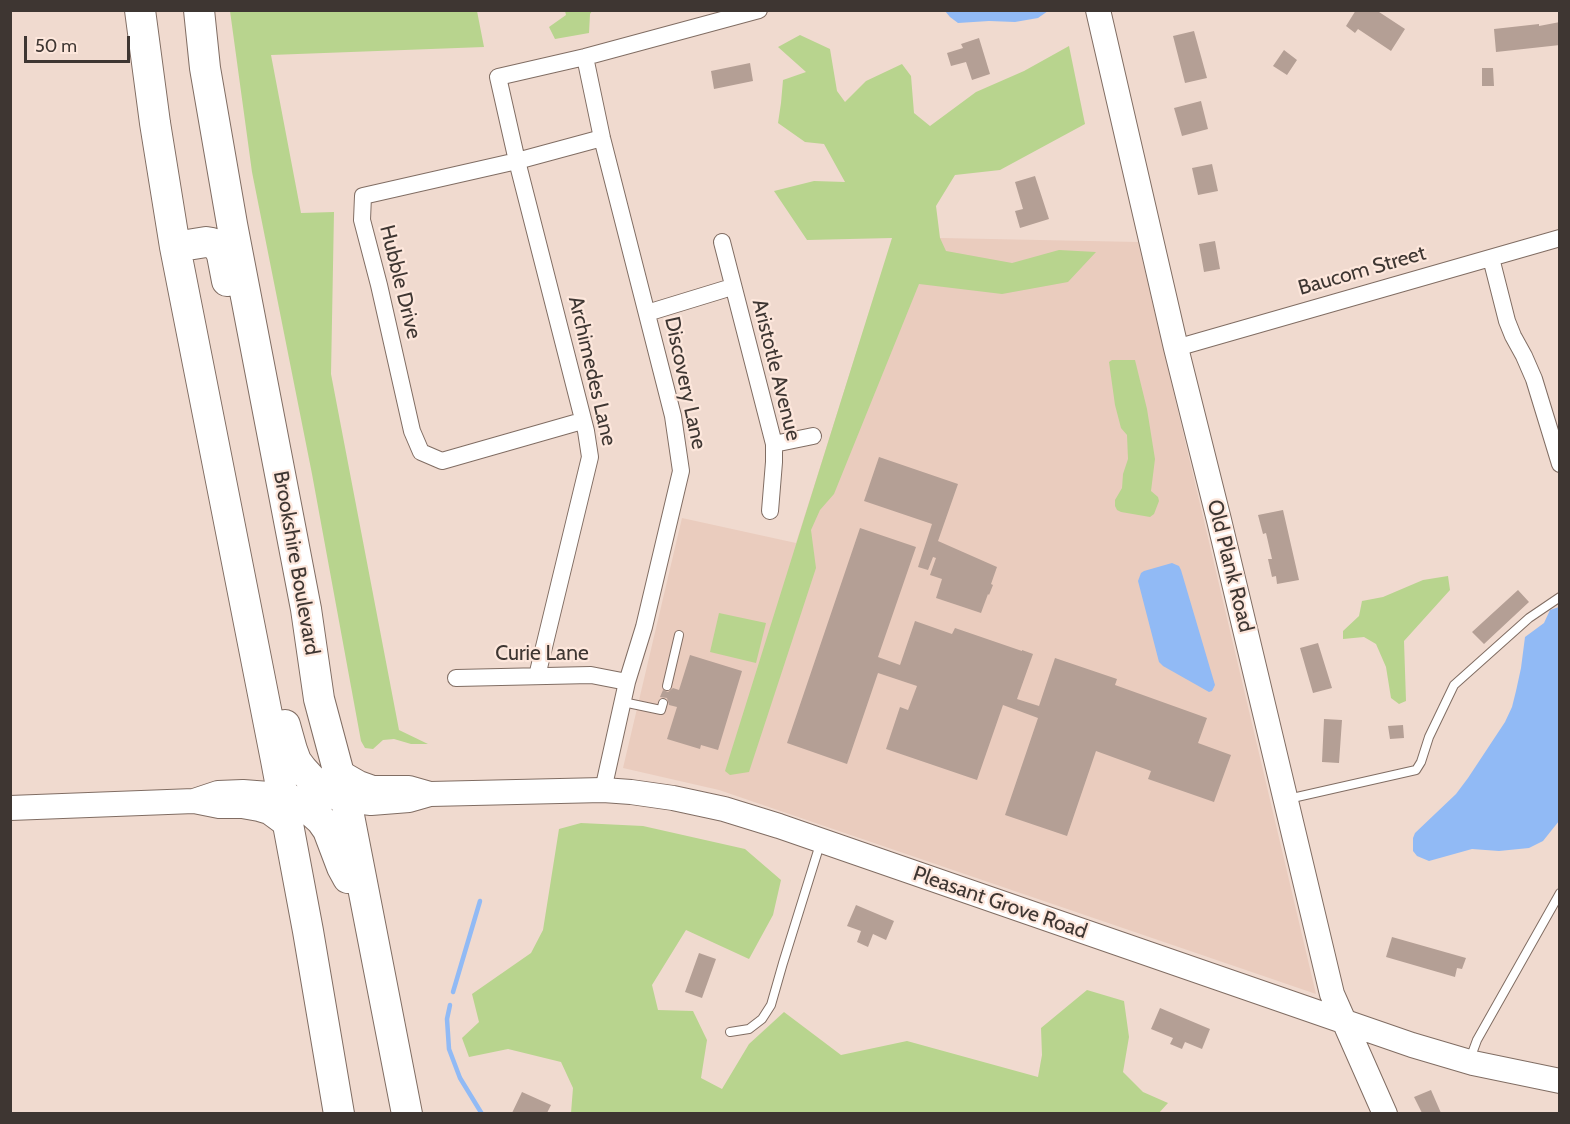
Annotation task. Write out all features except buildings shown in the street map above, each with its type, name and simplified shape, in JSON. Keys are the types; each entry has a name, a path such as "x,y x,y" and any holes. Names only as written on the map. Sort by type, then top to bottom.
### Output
{"highway":[{"path":"140,10 154,123 175,247 288,825 339,1113"},
{"name":"Brookshire Boulevard","path":"199,10 206,68 232,224 306,609 319,699 346,801 407,1113"},
{"path":"175,247 206,242 219,248 245,352 265,454 278,467"},
{"path":"257,668 285,725 296,761 312,780 346,801"},
{"path":"282,795 311,811 325,825 342,867 368,911"}],"street":[{"path":"585,57 759,10"},
{"name":"Old Plank Road","path":"1098,10 1176,348 1332,994 1385,1113"},
{"name":"Archimedes Lane","path":"537,676 590,457 498,77 585,57"},
{"name":"Discovery Lane","path":"585,57 602,138 673,416 681,471 644,627 622,702 603,790"},
{"name":"Hubble Drive","path":"582,421 441,461 421,452 412,431 362,220 363,196 517,161 602,138"},
{"name":"Baucom Street","path":"1176,348 1560,238"},
{"name":"Aristotle Avenue","path":"722,242 774,444 770,511"},
{"path":"1491,258 1507,321 1534,380 1560,464"},
{"path":"647,313 732,287"},
{"path":"774,444 813,436"},
{"name":"Curie Lane","path":"456,678 591,675 627,682"},
{"name":"Pleasant Grove Road","path":"339,771 373,788 409,788 430,794"},
{"name":"Pleasant Grove Road","path":"346,801 371,803 409,800 430,794 603,790 673,798 714,807 779,826 1344,1023 1469,1062 1560,1081"},
{"path":"194,801 218,793 282,795"},
{"path":"10,808 194,801 219,806 259,809 269,812 288,825"}],"lane":[{"path":"1286,800 1416,770 1429,737 1455,685 1529,618 1560,597"},
{"path":"667,686 679,635"},
{"path":"622,702 661,710 663,703"},
{"path":"730,1032 749,1029 762,1019 771,1005 822,841"},
{"path":"1469,1062 1477,1040 1560,893"}],"shaded area":[{"path":"893,237 1138,242 1316,994 719,790 623,768 682,518 796,543"}],"green space":[{"path":"230,11 477,11 484,47 271,55 301,213 334,212 331,374 399,730 428,744 411,744 394,739 383,740 373,749 365,748 361,741 312,474 252,172"},
{"path":"565,11 592,11 589,33 555,39 549,27 566,15"},
{"path":"800,35 830,49 837,91 845,102 866,81 902,64 911,76 914,113 930,126 976,92 1024,71 1069,46 1085,124 1000,170 955,175 936,206 940,238 946,251 1012,263 1059,250 1096,252 1068,282 1002,294 919,284 834,494 820,510 811,530 816,568 749,772 730,775 725,771 892,238 807,240 774,191 814,181 845,182 824,144 805,142 778,123 783,80 806,72 778,47"},
{"path":"1135,360 1147,409 1155,459 1151,491 1159,501 1154,514 1150,517 1121,512 1115,506 1115,500 1122,488 1123,474 1128,459 1127,435 1121,428 1115,405 1109,362"},
{"path":"1448,576 1450,590 1404,641 1406,701 1399,704 1391,698 1386,667 1376,644 1364,637 1343,639 1343,631 1359,616 1362,601 1383,597 1423,580"},
{"path":"719,613 766,623 756,663 710,652"},
{"path":"581,823 643,826 745,849 781,880 773,915 749,959 686,930 652,985 658,1010 693,1011 707,1040 701,1078 722,1089 749,1044 784,1012 841,1055 907,1041 1038,1077 1042,1055 1041,1028 1087,990 1124,1001 1129,1037 1123,1072 1143,1092 1168,1103 1158,1114 571,1113 573,1088 561,1062 508,1049 469,1057 462,1038 479,1022 472,994 531,953 543,930 559,829"}],"water":[{"path":"945,11 1048,11 1038,18 1015,22 958,23"},
{"path":"1172,563 1179,566 1181,570 1215,685 1209,692 1159,662 1138,581 1144,571"},
{"path":"1559,607 1559,821 1543,841 1529,848 1499,851 1472,849 1429,861 1417,856 1413,851 1415,833 1456,794 1505,722 1516,691 1525,637 1544,623 1550,610"}],"waterway":[{"path":"453,992 480,901"},
{"path":"450,1005 447,1019 449,1049 460,1078 482,1114"}]}
